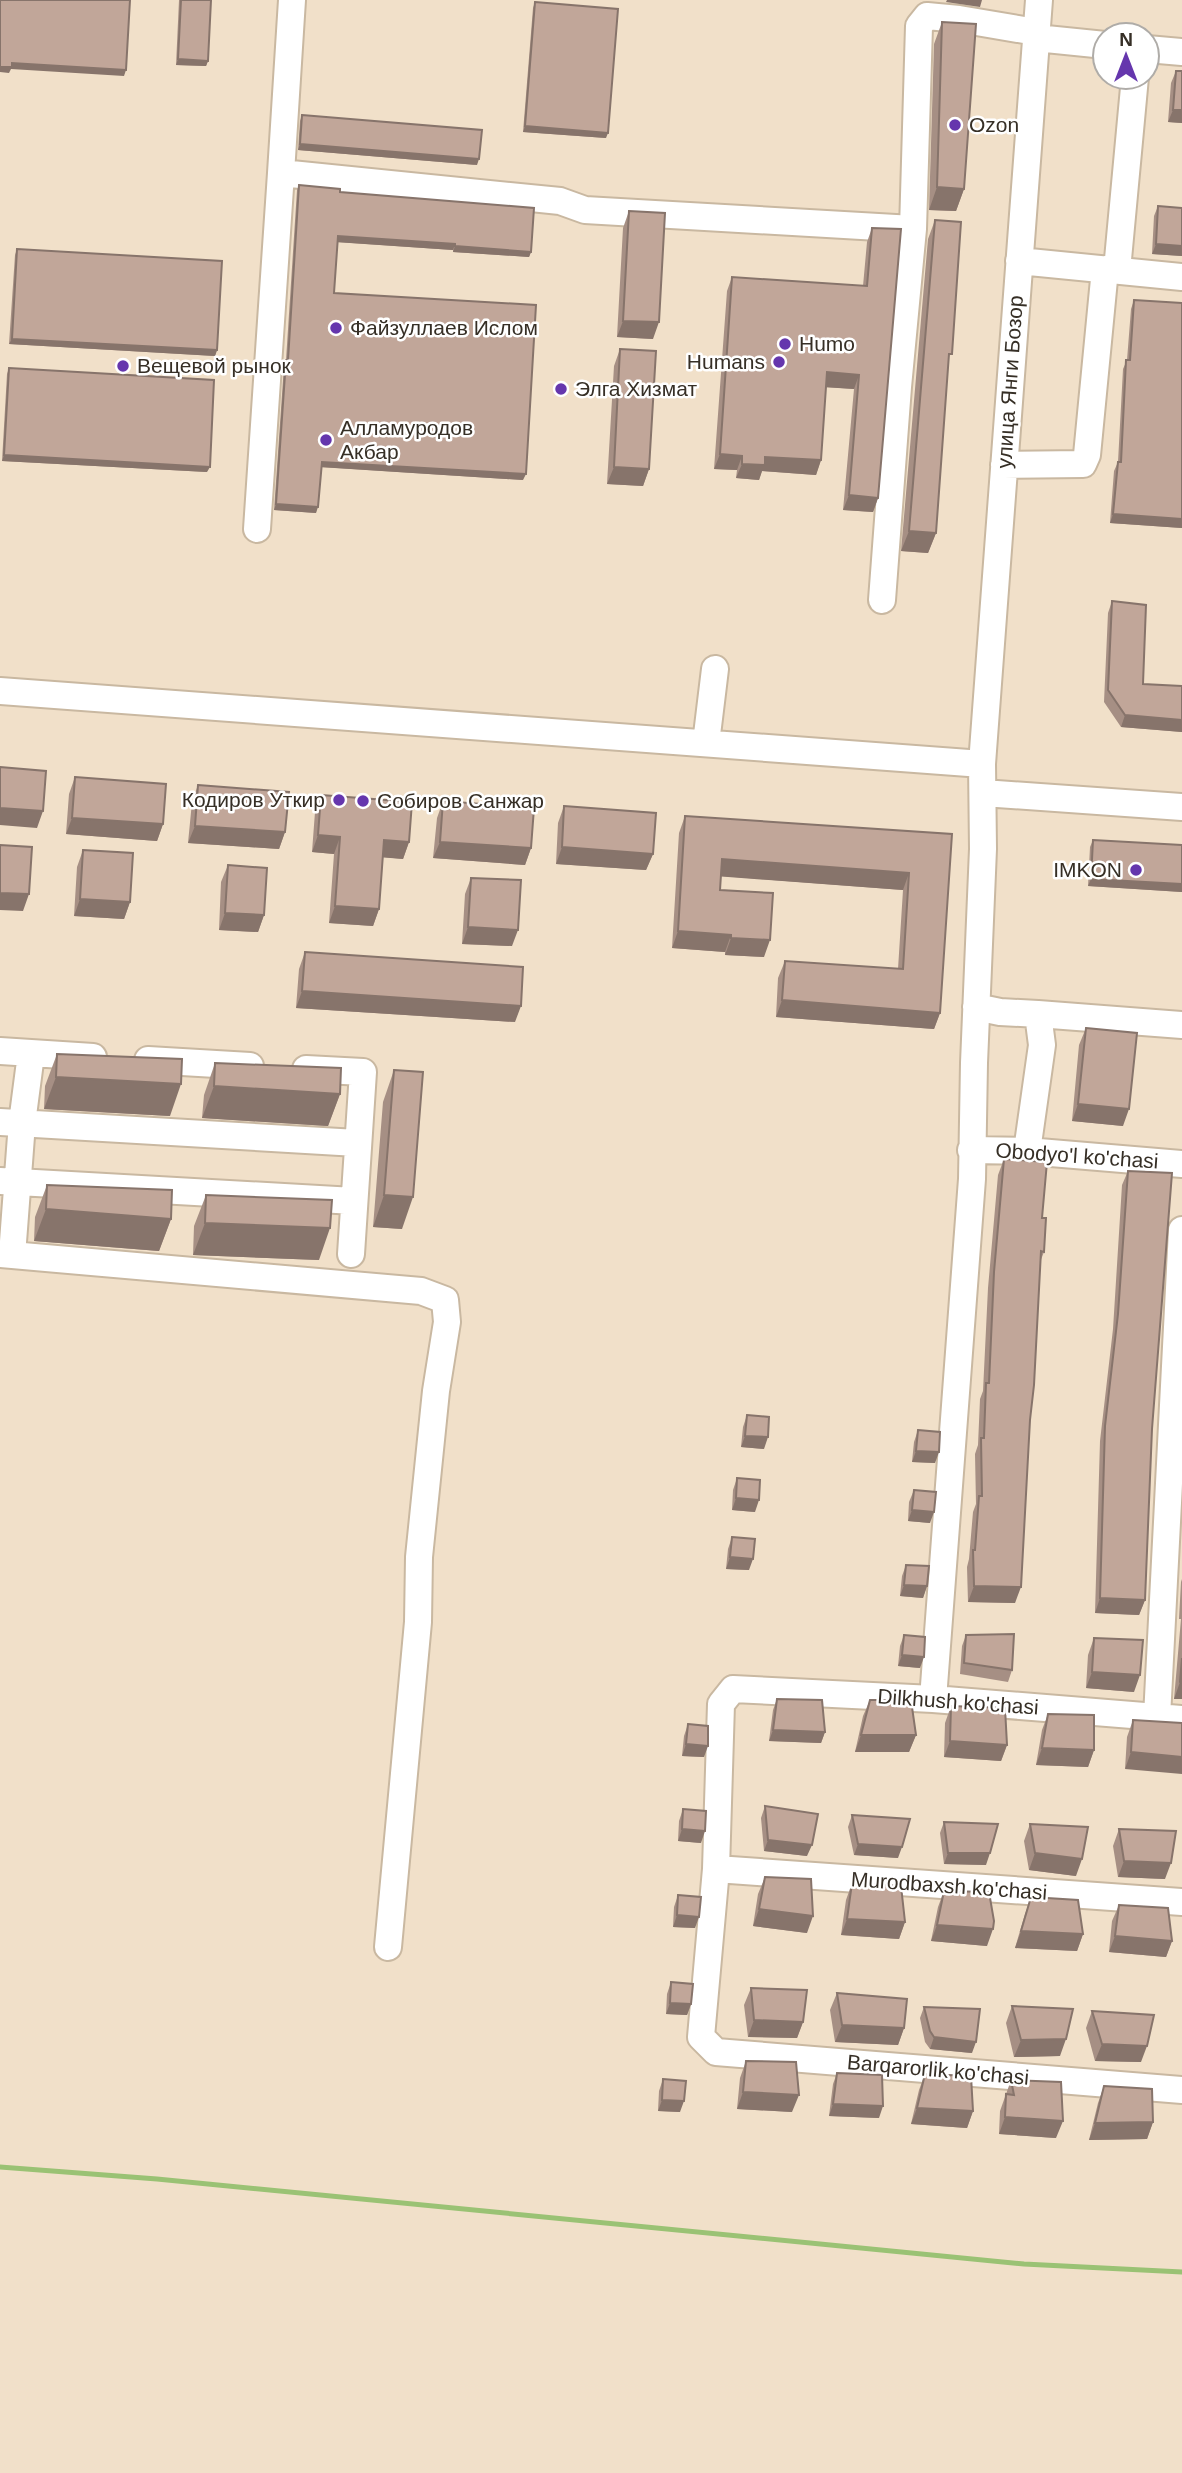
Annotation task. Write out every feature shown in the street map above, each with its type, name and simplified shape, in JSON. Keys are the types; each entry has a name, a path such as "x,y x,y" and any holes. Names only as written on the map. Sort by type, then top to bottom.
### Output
{"street":[{"path":"257,529 292,0"},
{"name":"улица Янги Бозор","path":"933,1699 972,1179 983,849 982,764 1039,0"},
{"path":"882,600 913,229 919,26 927,16 959,19 1091,43"},
{"path":"1161,50 1182,52"},
{"path":"1004,465 1083,464 1087,454 1133,91"},
{"path":"281,173 560,201 585,210 913,229"},
{"path":"1019,261 1182,277"},
{"path":"706,743 715,669"},
{"path":"0,691 982,764"},
{"path":"983,793 1182,807"},
{"path":"976,1007 1000,1012 1182,1024"},
{"path":"1027,1151 1042,1045 1038,1014"},
{"path":"0,1051 363,1072 351,1254"},
{"path":"31,1054 11,1122 6,1254 421,1292 445,1300 447,1322 436,1391 419,1557 418,1622 388,1947"},
{"path":"11,1122 357,1143"},
{"name":"Obodyo'l ko'chasi","path":"971,1150 1027,1151 1182,1164"},
{"path":"8,1182 354,1201"},
{"path":"1170,1718 1182,1230"},
{"name":"Dilkhush ko'chasi","path":"716,1869 722,1704 733,1689 933,1699 1170,1718"},
{"name":"Murodbaxsh ko'chasi","path":"716,1869 1182,1902"},
{"name":"Barqarorlik ko'chasi","path":"716,1869 701,2037 716,2052 1182,2090"}],"building":[{"path":"0,0 130,0 126,70 12,63 12,67 0,67"},
{"path":"181,0 211,0 208,61 178,59"},
{"path":"535,2 618,9 608,133 525,126"},
{"path":"942,22 976,24 964,189 937,187"},
{"path":"1176,71 1182,71 1182,110 1173,110"},
{"path":"302,115 482,130 479,159 300,144"},
{"path":"299,185 340,189 340,192 534,208 531,252 338,236 334,293 536,305 526,474 322,462 318,507 276,504"},
{"path":"1158,206 1182,208 1182,246 1156,244"},
{"path":"629,211 665,213 659,322 623,321"},
{"path":"935,220 961,222 936,533 909,531"},
{"name":"Humo","path":"872,228 901,229 878,498 849,495 859,375 827,372 821,460 765,457 765,465 742,464 742,456 720,454 732,277 867,286"},
{"path":"17,249 222,261 217,350 12,339"},
{"path":"1134,300 1182,303 1182,519 1113,514 1118,462 1121,462 1126,360 1130,360"},
{"path":"620,349 656,351 649,469 614,467"},
{"path":"9,368 214,380 210,467 4,455"},
{"path":"1112,601 1146,605 1143,684 1182,686 1182,720 1125,715 1108,690"},
{"path":"0,767 46,771 43,811 0,808"},
{"path":"75,777 166,784 163,824 72,818"},
{"path":"198,785 289,792 285,832 195,826"},
{"path":"321,795 412,802 409,842 384,840 379,909 335,906 340,837 318,835"},
{"path":"443,801 534,808 531,848 440,842"},
{"path":"564,806 656,813 653,854 562,847"},
{"path":"685,816 952,834 940,1013 782,1000 785,961 903,969 909,873 722,859 720,890 773,893 770,940 678,931"},
{"name":"IMKON","path":"1093,840 1182,845 1182,884 1091,879"},
{"path":"0,845 32,847 29,894 0,893"},
{"path":"83,850 133,853 130,902 80,899"},
{"path":"228,865 267,868 264,915 225,913"},
{"path":"471,878 521,880 518,930 468,927"},
{"path":"305,952 523,967 521,1006 302,991"},
{"path":"1086,1028 1137,1033 1129,1109 1078,1104"},
{"path":"57,1054 182,1059 181,1084 56,1077"},
{"path":"215,1063 341,1068 340,1094 214,1086"},
{"path":"394,1070 423,1072 413,1197 384,1195"},
{"path":"1004,1159 1047,1162 1042,1218 1046,1218 1044,1252 1041,1251 1021,1587 974,1586 973,1550 979,1496 982,1496 981,1438 984,1438 986,1383 989,1383 994,1272"},
{"path":"1128,1171 1172,1173 1152,1429 1145,1600 1100,1598 1105,1426 1118,1314"},
{"path":"47,1185 172,1190 171,1219 46,1209"},
{"path":"206,1195 332,1200 330,1228 205,1223"},
{"path":"747,1415 769,1417 768,1437 745,1436"},
{"path":"918,1430 940,1432 939,1452 916,1451"},
{"path":"737,1478 760,1480 759,1500 736,1498"},
{"path":"914,1490 936,1492 934,1512 912,1510"},
{"path":"732,1537 755,1539 753,1559 730,1557"},
{"path":"906,1565 929,1566 927,1586 904,1585"},
{"path":"1014,1634 1012,1670 964,1663 966,1635"},
{"path":"904,1635 925,1637 924,1657 902,1655"},
{"path":"1094,1638 1143,1640 1140,1675 1092,1672"},
{"path":"777,1699 822,1700 825,1732 773,1730"},
{"path":"870,1700 911,1700 916,1735 861,1735"},
{"path":"951,1706 1005,1708 1007,1745 950,1741"},
{"path":"1048,1714 1094,1715 1094,1750 1042,1748"},
{"path":"1133,1720 1182,1723 1182,1757 1131,1752"},
{"path":"688,1724 708,1726 708,1746 686,1744"},
{"path":"765,1806 818,1814 812,1845 768,1840"},
{"path":"683,1809 706,1811 705,1831 682,1829"},
{"path":"852,1815 910,1819 902,1847 858,1844"},
{"path":"944,1822 998,1824 990,1853 948,1853"},
{"path":"1030,1824 1088,1827 1082,1859 1035,1853"},
{"path":"1119,1829 1176,1831 1171,1863 1124,1861"},
{"path":"765,1877 811,1879 813,1916 759,1909"},
{"path":"852,1883 901,1886 905,1922 847,1919"},
{"path":"944,1891 989,1892 993,1929 937,1925"},
{"path":"678,1895 701,1897 699,1917 677,1915"},
{"path":"1031,1897 1078,1900 1083,1934 1021,1931"},
{"path":"1119,1905 1168,1908 1172,1941 1115,1936"},
{"path":"671,1982 693,1984 691,2004 670,2003"},
{"path":"751,1988 807,1990 803,2022 754,2020"},
{"path":"837,1993 907,1999 904,2028 842,2025"},
{"path":"1012,2006 1073,2009 1066,2039 1021,2040"},
{"path":"924,2007 980,2009 976,2042 934,2037"},
{"path":"1092,2011 1154,2015 1147,2046 1102,2044"},
{"path":"746,2061 796,2062 799,2095 743,2092"},
{"path":"837,2073 882,2075 883,2106 833,2104"},
{"path":"925,2074 971,2076 973,2111 917,2108"},
{"path":"663,2079 686,2081 684,2101 662,2100"},
{"path":"1011,2080 1061,2082 1063,2121 1005,2117 1006,2094 1014,2095"},
{"path":"1104,2086 1152,2089 1153,2122 1095,2123"}],"waterway":[{"path":"0,2167 157,2179 1024,2264 1182,2272"}],"place":[{"name":"Ozon","path":"955,125"},
{"name":"Файзуллаев Ислом","path":"336,328"},
{"name":"Humo","path":"785,344"},
{"name":"Humans","path":"779,362"},
{"name":"Вещевой рынок","path":"123,366"},
{"name":"Элга Хизмат","path":"561,389"},
{"name":"Алламуродов Акбар","path":"326,440"},
{"name":"Кодиров Уткир","path":"339,800"},
{"name":"Собиров Санжар","path":"363,801"},
{"name":"IMKON","path":"1136,870"}]}
